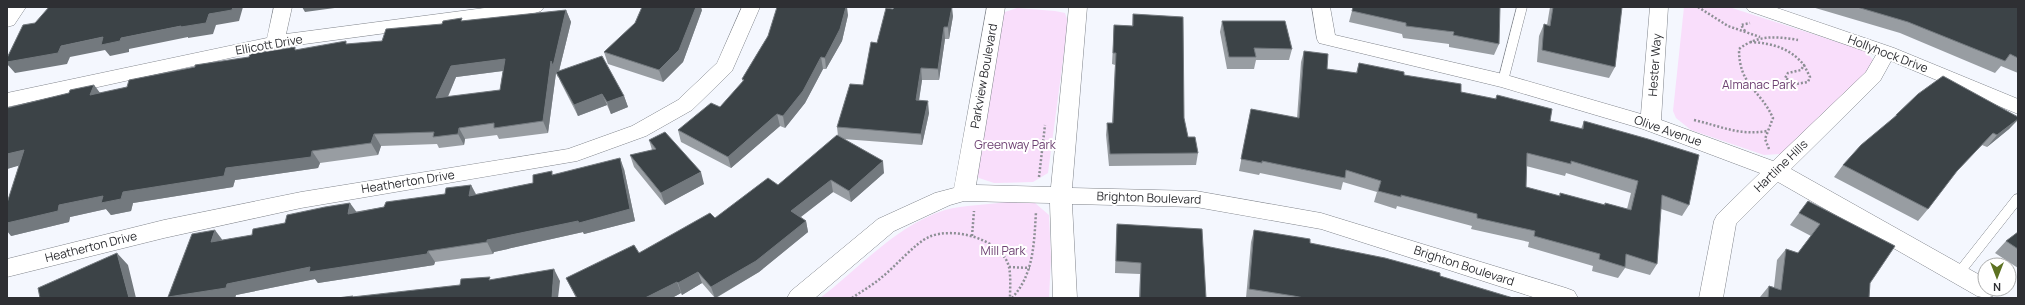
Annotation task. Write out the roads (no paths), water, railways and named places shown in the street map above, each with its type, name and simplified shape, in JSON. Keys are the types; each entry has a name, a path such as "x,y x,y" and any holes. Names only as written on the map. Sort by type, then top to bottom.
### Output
{"street":[{"path":"7,21 17,7"},
{"path":"275,42 283,7"},
{"name":"Ellicott Drive","path":"7,100 275,42 535,7"},
{"name":"Heatherton Drive","path":"7,268 164,229 301,200 570,156 639,131 684,105 725,66 751,7"},
{"name":"Parkview Boulevard","path":"969,200 996,7"},
{"path":"1065,298 1061,195 1078,7"},
{"name":"Olive Avenue","path":"1321,7 1326,39 1502,81 1650,124 1776,171 1977,285"},
{"name":"Hester Way","path":"1650,124 1659,7"},
{"name":"Hollyhock Drive","path":"1762,8 1888,52 2018,107"},
{"name":"Hartline Hills","path":"1711,298 1725,221 1873,76 1888,52"},
{"name":"Brighton Boulevard","path":"799,298 886,225 943,199 969,200 1061,195 1196,199 1321,221 1566,298"}],"lane":[{"path":"1502,81 1522,7"},
{"path":"1958,274 2018,198"}],"park label":[{"name":"Almanac Park","path":"1759,85"},
{"name":"Greenway Park","path":"1015,145"},
{"name":"Mill Park","path":"1003,251"}]}
